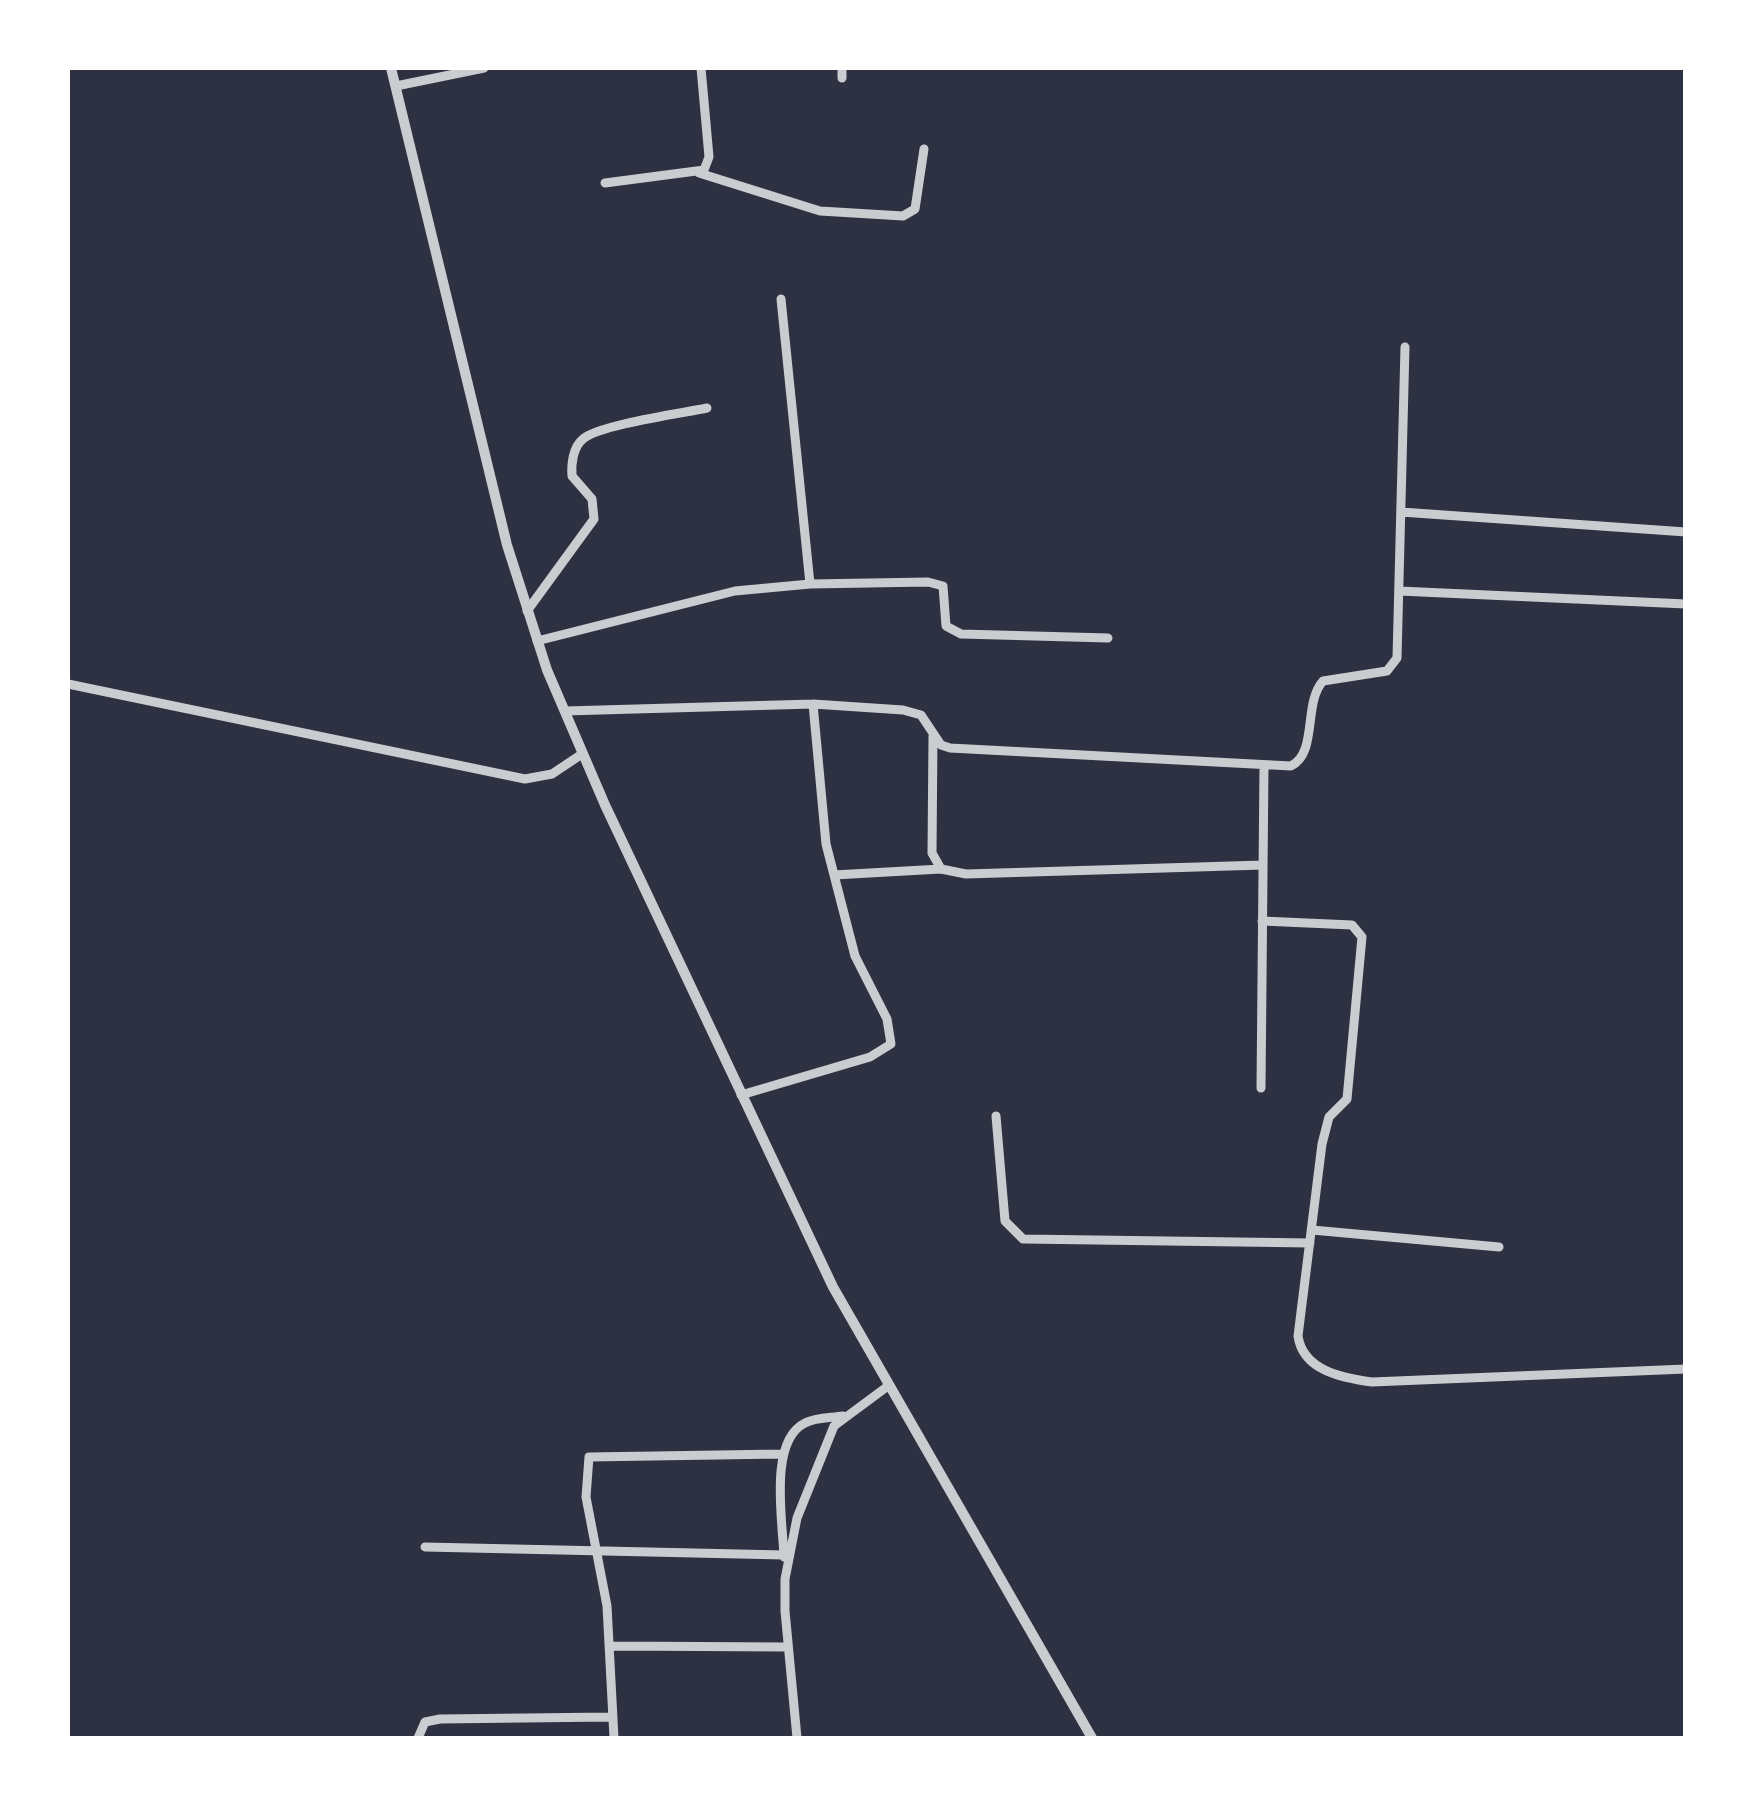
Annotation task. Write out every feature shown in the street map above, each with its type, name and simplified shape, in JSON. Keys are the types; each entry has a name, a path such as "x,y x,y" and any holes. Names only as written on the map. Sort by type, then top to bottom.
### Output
{"street":[{"path":"391,68 526,611 582,754 834,1287 1092,1738"},
{"path":"396,86 484,68"},
{"path":"699,173 708,158 701,68"},
{"path":"606,183 699,173 820,212 904,216 915,209 924,148"},
{"path":"781,300 810,584"},
{"path":"564,711 813,704 912,712 921,716 940,745 968,750 1264,765 1299,762 1305,752 1314,696 1323,681 1378,673 1393,666 1399,591 1405,347"},
{"path":"526,611 594,519 592,499 572,476 574,454 582,440 600,431 707,408"},
{"path":"1401,512 1686,532"},
{"path":"537,640 713,594 810,584 936,583 946,592 945,620 950,631 1108,638"},
{"path":"1399,591 1686,604"},
{"path":"68,684 526,779 552,774 582,754"},
{"path":"741,1095 870,1057 891,1044 886,1018 855,956 823,828 813,704"},
{"path":"933,736 932,853 940,868"},
{"path":"1260,1088 1264,765"},
{"path":"834,875 940,868 966,874 1263,865"},
{"path":"1262,921 1352,925 1362,937 1347,1099 1325,1127 1298,1336 1303,1353 1327,1371 1390,1382 1686,1369"},
{"path":"996,1116 1005,1221 1023,1238 1310,1243"},
{"path":"1312,1230 1499,1247"},
{"path":"785,1580 807,1490 825,1441 844,1416 888,1386"},
{"path":"794,1737 786,1647 782,1454 787,1440 803,1423 844,1416"},
{"path":"614,1738 609,1646 586,1497 589,1458 782,1454"},
{"path":"424,1547 784,1555"},
{"path":"609,1646 786,1647"},
{"path":"418,1738 425,1722 440,1719 610,1717"}]}
